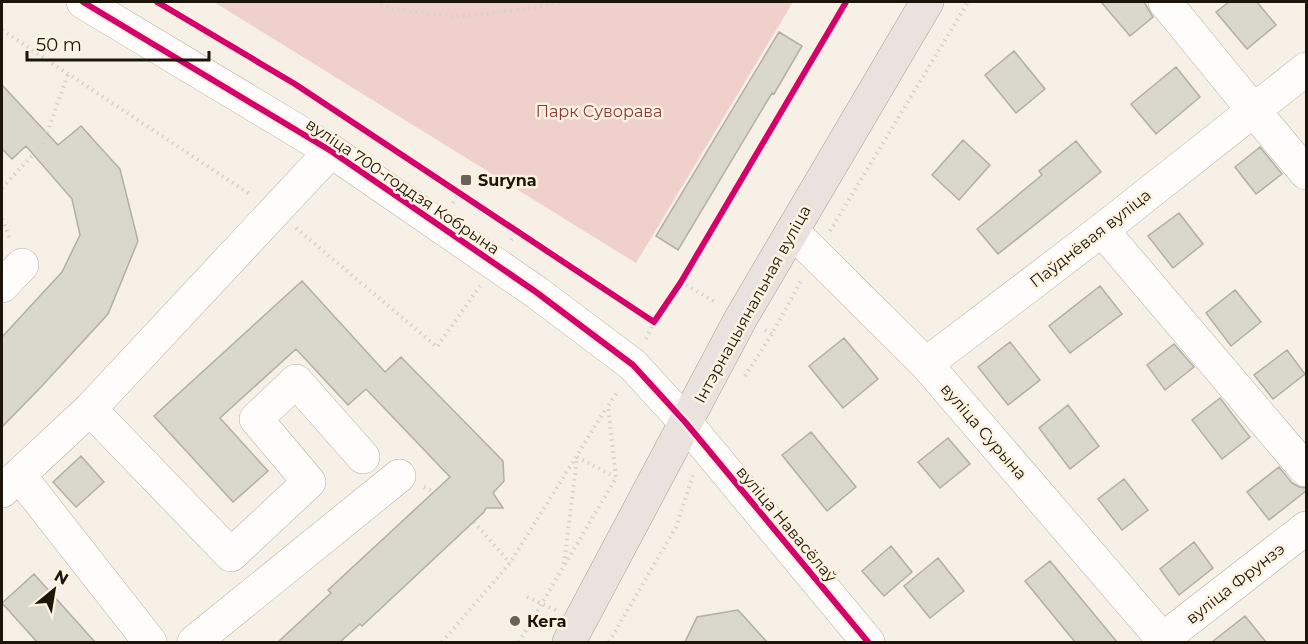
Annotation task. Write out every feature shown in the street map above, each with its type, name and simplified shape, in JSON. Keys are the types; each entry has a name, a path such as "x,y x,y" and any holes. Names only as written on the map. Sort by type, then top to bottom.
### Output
{"main road":[{"name":"Інтэрнацыянальная вуліца","path":"569,642 695,434 741,318 927,2"}],"street":[{"name":"вуліца 700-годдзя Кобрына","path":"83,2 331,151 536,292 633,365 695,434"},
{"path":"1165,2 1306,173"},
{"name":"Паўднёвая вуліца","path":"926,364 1102,230 1306,69"},
{"path":"150,642 10,483 90,409 331,151"},
{"path":"1102,230 1306,470"},
{"name":"вуліца Сурына","path":"792,231 926,364 1164,641"},
{"path":"90,409 231,555 309,482 256,418 296,381 363,457"},
{"name":"вуліца Навасёлаў","path":"695,434 868,642"},
{"path":"194,642 399,476"},
{"name":"вуліца Фрунзэ","path":"1164,641 1306,528"}],"path":[{"path":"375,2 392,9 456,17 526,9 560,2"},
{"path":"525,2 526,9"},
{"path":"2,188 43,144 68,74"},
{"path":"449,186 469,199"},
{"path":"507,224 527,237"},
{"path":"676,290 687,272"},
{"path":"644,315 654,322 660,314"},
{"path":"741,382 772,334"},
{"path":"442,642 510,563 633,365"},
{"path":"519,642 616,478 608,406"},
{"path":"609,642 676,527 690,483 695,434"},
{"path":"577,457 616,478"},
{"path":"564,568 577,457"},
{"path":"474,522 510,563"}],"green space":[{"name":"Парк Суворава","path":"214,2 793,2 636,263"}],"building":[{"path":"1101,2 1144,2 1153,17 1130,36"},
{"path":"1229,2 1257,2 1276,25 1247,49 1216,12"},
{"path":"779,32 802,46 678,250 656,236"},
{"path":"1014,51 1045,89 1016,113 985,75"},
{"path":"1176,67 1200,97 1156,134 1131,104"},
{"path":"2,85 58,145 81,126 120,169 138,241 108,314 2,427 2,337 62,272 80,235 72,199 26,146 12,159 2,149"},
{"path":"963,140 990,165 959,200 932,175"},
{"path":"1076,141 1101,172 998,254 977,229 1042,175 1039,171"},
{"path":"1260,147 1282,174 1256,194 1235,167"},
{"path":"1179,213 1203,244 1173,268 1148,236"},
{"path":"302,281 385,372 401,357 503,461 504,481 493,493 503,508 486,508 362,626 360,624 340,642 278,642 331,593 328,590 450,477 366,389 348,405 296,349 220,418 268,471 233,502 154,416"},
{"path":"1100,286 1122,314 1070,353 1049,326"},
{"path":"1235,290 1261,322 1231,346 1206,313"},
{"path":"844,338 878,379 843,408 809,366"},
{"path":"1010,342 1040,380 1008,405 978,367"},
{"path":"1174,344 1194,367 1165,390 1147,365"},
{"path":"1287,350 1305,374 1273,399 1254,375"},
{"path":"1220,398 1250,437 1222,459 1192,420"},
{"path":"1068,405 1099,446 1070,469 1039,428"},
{"path":"811,432 856,487 827,511 782,455"},
{"path":"948,438 970,464 940,488 918,462"},
{"path":"81,456 104,482 76,507 53,482"},
{"path":"1279,467 1292,483 1306,488 1306,491 1269,520 1247,492"},
{"path":"1124,479 1148,510 1122,530 1098,499"},
{"path":"1194,542 1213,568 1179,595 1160,569"},
{"path":"891,546 912,572 884,596 862,571"},
{"path":"938,558 964,591 930,618 904,586"},
{"path":"1050,561 1117,642 1075,642 1025,581"},
{"path":"34,574 95,642 37,642 2,603"},
{"path":"738,610 767,642 685,642 697,617"},
{"path":"1245,616 1266,642 1212,642"}],"cycle path":[{"path":"83,2 331,151 536,292 633,365 686,423 868,642"},
{"path":"157,2 295,84 654,322 681,282 846,2"}],"place":[{"name":"Suryna","path":"466,180"},
{"name":"Кега","path":"515,621"}]}
